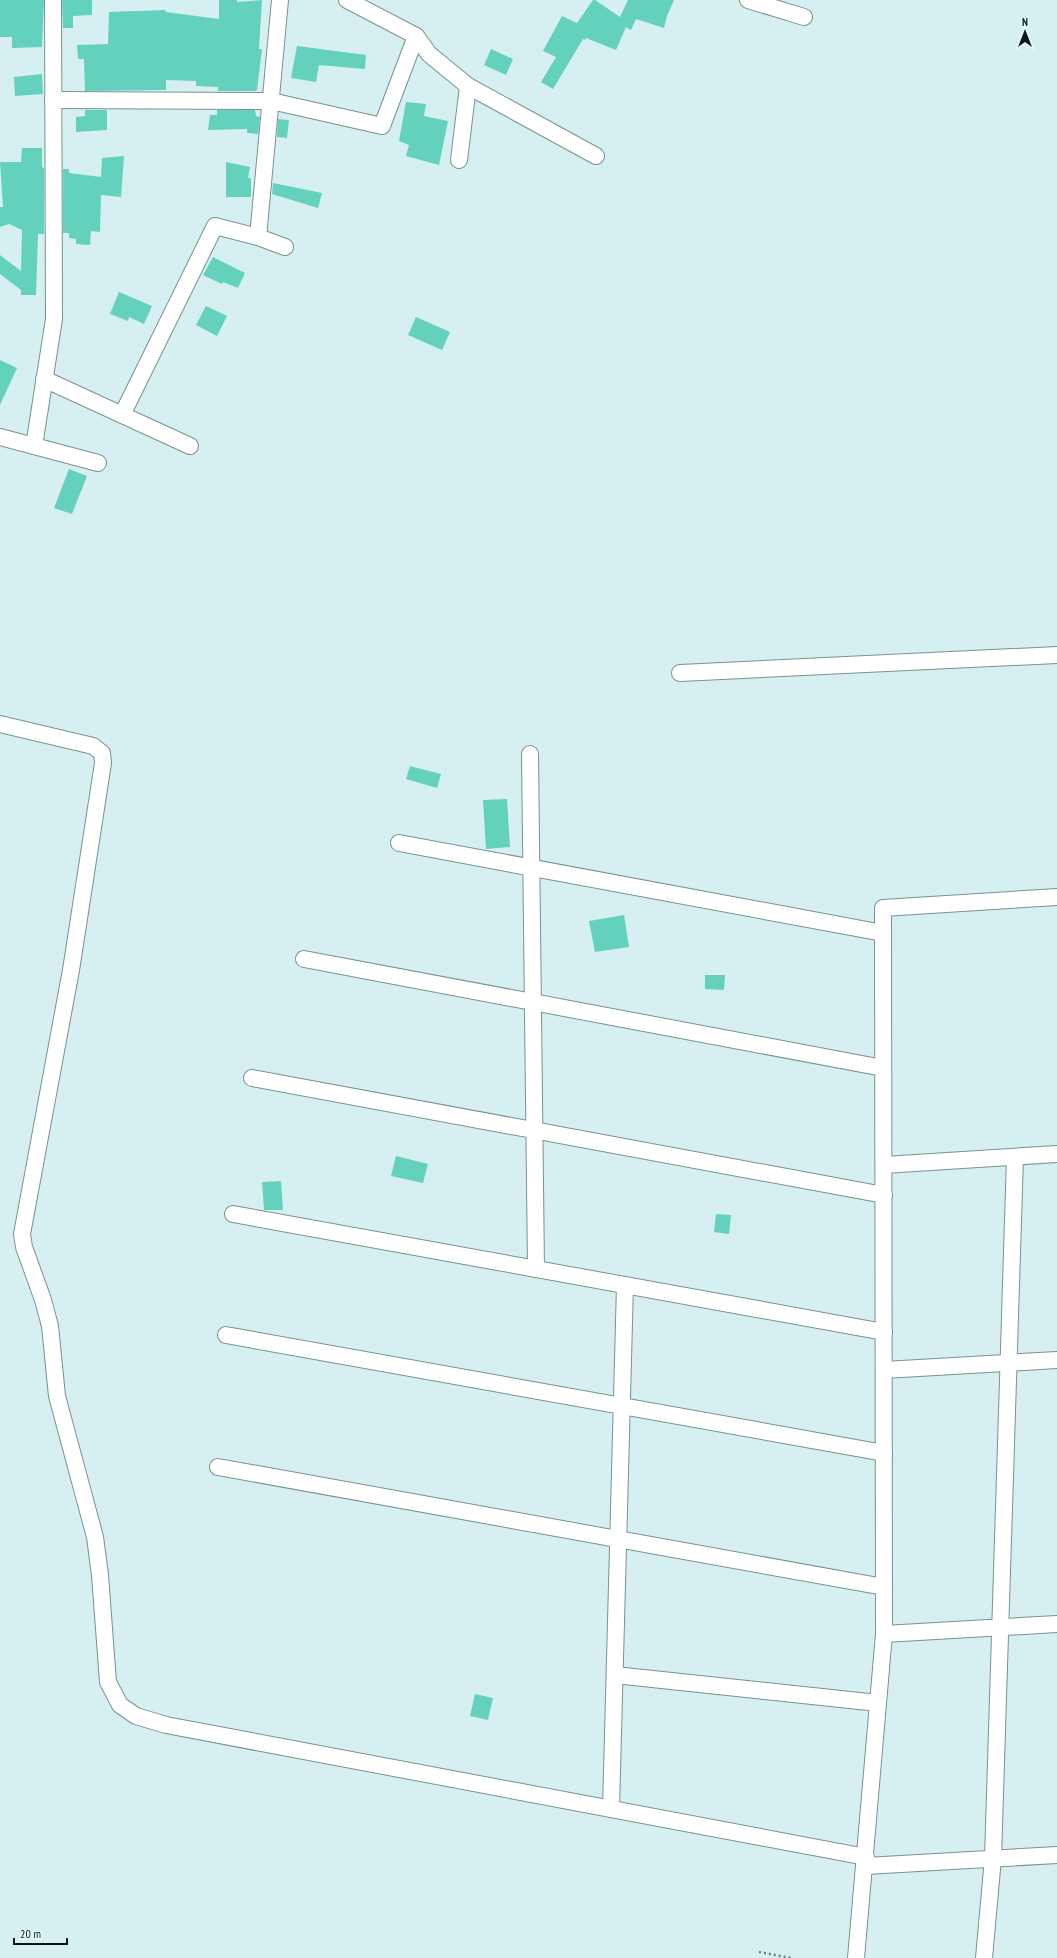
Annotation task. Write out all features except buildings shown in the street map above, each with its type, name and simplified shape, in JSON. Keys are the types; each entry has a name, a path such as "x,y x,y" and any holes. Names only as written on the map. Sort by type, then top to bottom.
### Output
{"street":[{"path":"34,446 54,319 53,0"},
{"path":"258,237 280,0"},
{"path":"347,0 416,36 429,54 468,86 596,156"},
{"path":"748,0 804,17"},
{"path":"53,100 271,101 382,126 416,36"},
{"path":"459,160 468,86"},
{"path":"122,415 215,226 258,237 285,247"},
{"path":"44,379 190,446"},
{"path":"0,437 98,464"},
{"path":"680,673 1057,655"},
{"path":"0,724 93,746 102,753 103,758 71,970 22,1234 24,1247 43,1300 50,1326 57,1396 95,1537 100,1575 108,1682 120,1704 136,1716 166,1725 611,1809 866,1861 1057,1855"},
{"path":"530,754 536,1269"},
{"path":"399,843 883,934"},
{"path":"856,1958 866,1861 884,1634 883,908 1057,896"},
{"path":"304,959 883,1068"},
{"path":"252,1078 884,1195"},
{"path":"884,1165 1057,1154"},
{"path":"984,1958 993,1858 1007,1363 1015,1157"},
{"path":"233,1214 884,1332"},
{"path":"611,1809 625,1285"},
{"path":"226,1335 884,1453"},
{"path":"884,1370 1057,1360"},
{"path":"218,1467 884,1587"},
{"path":"884,1634 1057,1624"},
{"path":"615,1675 878,1703"}],"path":[{"path":"759,1952 791,1958"}]}
